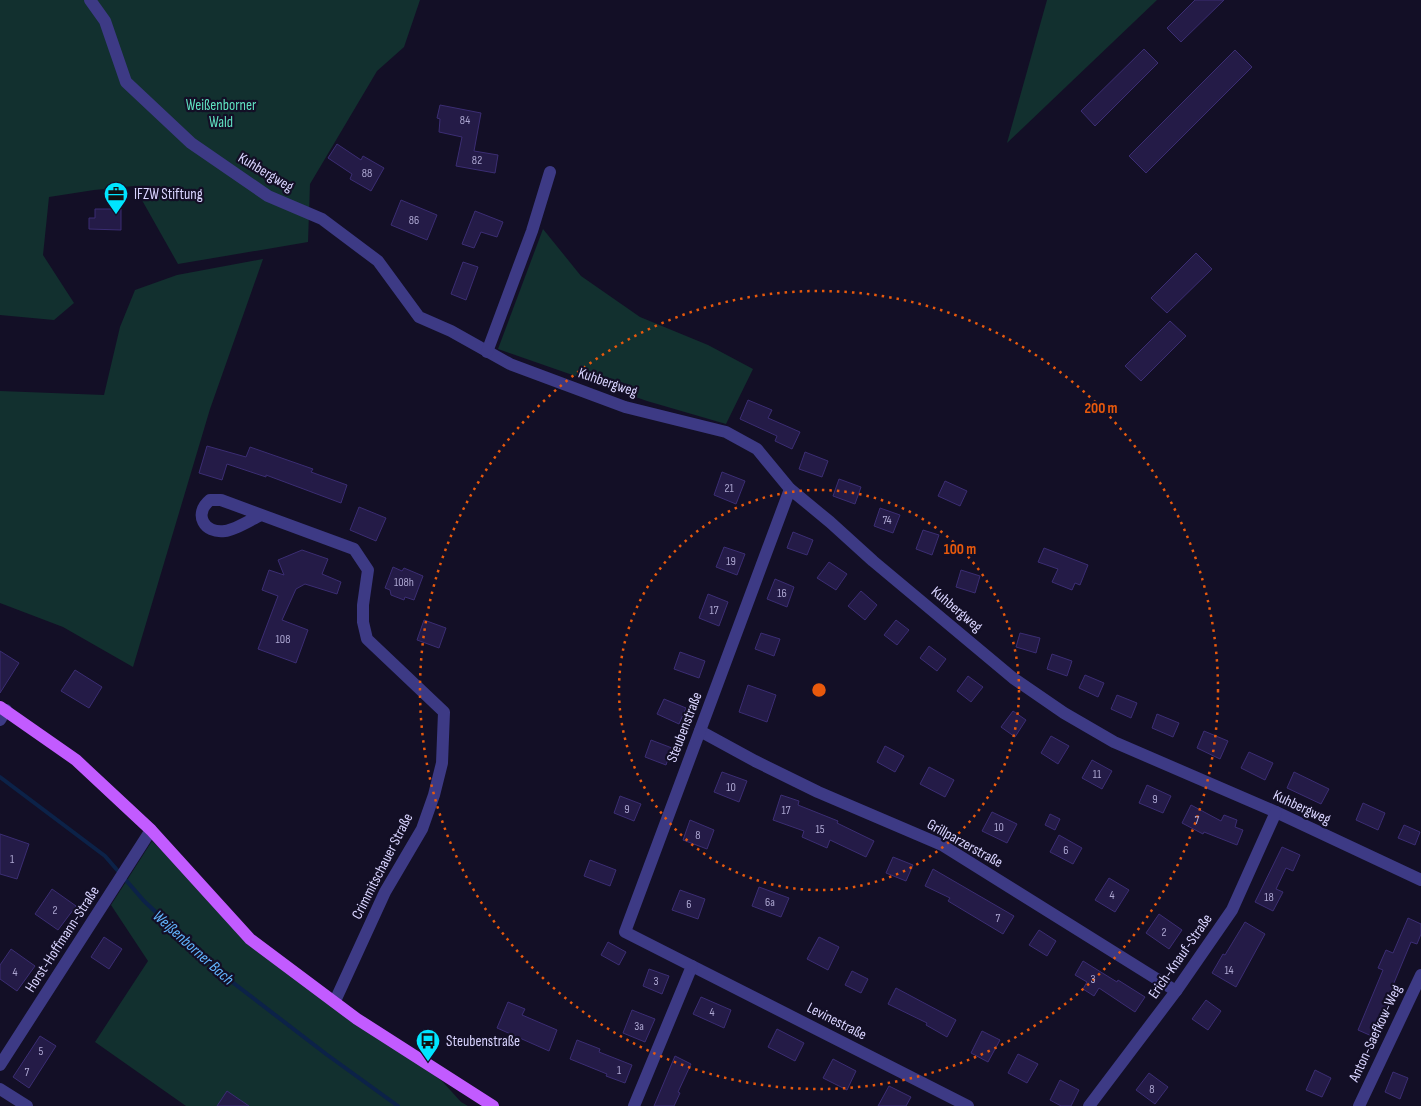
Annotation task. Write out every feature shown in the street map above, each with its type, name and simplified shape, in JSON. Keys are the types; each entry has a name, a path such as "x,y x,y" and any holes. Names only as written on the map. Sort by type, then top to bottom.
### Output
{"main road":[{"path":"2,712 76,760 151,830 250,939 357,1019 493,1106"}],"street":[{"name":"Kuhbergweg","path":"90,0 105,21 126,82 191,143 268,196 322,220 378,261 419,317 510,364 625,406 726,432 757,449 790,489 1013,678 1064,713 1114,742 1276,812 1421,880"},
{"path":"488,352 532,231 550,172"},
{"name":"Steubenstraße","path":"692,966 625,932 790,489"},
{"name":"Crimmitschauer Straße","path":"261,515 354,549 368,570 363,622 367,640 444,712 442,763 434,795 422,829 385,892 334,1001"},
{"name":"Grillparzerstraße","path":"700,730 755,761 818,792 942,845 1176,991"},
{"name":"Erich-Knauf-Straße","path":"1089,1106 1176,991 1232,910 1276,812"},
{"name":"Horst-Hoffmann-Straße","path":"0,1065 151,830"},
{"path":"634,1106 692,966"},
{"name":"Levinestraße","path":"692,966 968,1106"},
{"name":"Anton-Saefkow-Weg","path":"1359,1106 1421,975"},
{"path":"0,1088 27,1106"}],"green space":[{"name":"Weißenborner Wald","path":"0,0 420,0 404,47 377,71 310,184 308,242 178,264 134,186 49,197 43,255 74,303 54,320 0,315"},
{"path":"1047,0 1157,0 1007,143"},
{"path":"543,229 581,276 640,317 708,345 753,369 726,424 647,401 498,349"},
{"path":"263,259 210,409 133,667 63,627 0,603 0,391 104,395 120,327 135,290 177,275"},
{"path":"152,841 251,939 442,1081 461,1102 468,1106 186,1106 95,1042 148,961 111,905"}],"building":[{"path":"1195,0 1224,0 1181,42 1167,28"},
{"path":"1144,49 1158,63 1095,126 1081,111"},
{"path":"1235,50 1252,67 1146,173 1129,156"},
{"path":"440,105 481,113 474,151 498,155 495,173 456,166 462,137 439,132 440,119 437,118"},
{"path":"337,144 361,160 363,156 384,168 371,191 350,179 352,174 328,158"},
{"path":"401,200 437,215 427,240 391,225"},
{"path":"95,209 121,209 121,230 89,229 89,218 95,218"},
{"path":"475,211 503,222 497,237 481,232 474,248 462,244"},
{"path":"1196,253 1212,269 1167,313 1151,298"},
{"path":"463,262 478,267 466,300 451,294"},
{"path":"1170,321 1186,336 1141,381 1125,366"},
{"path":"748,400 772,410 768,418 800,432 792,449 775,441 777,436 740,419"},
{"path":"207,446 246,457 250,447 313,469 311,472 347,485 341,503 266,475 266,477 227,464 222,480 199,473"},
{"path":"805,452 828,461 822,477 799,469"},
{"path":"722,472 745,481 736,504 714,495"},
{"path":"839,479 861,487 855,504 833,496"},
{"path":"945,481 967,491 960,506 938,496"},
{"path":"359,507 386,518 376,541 350,530"},
{"path":"880,508 900,515 893,533 874,526"},
{"path":"923,530 939,535 932,555 916,549"},
{"path":"793,532 813,540 807,555 787,548"},
{"path":"724,547 745,554 737,575 716,567"},
{"path":"1044,548 1088,565 1080,585 1075,583 1072,590 1052,582 1058,569 1038,562"},
{"path":"302,550 328,559 322,574 341,582 337,594 305,584 296,589 282,620 308,630 296,663 258,649 278,596 262,590 269,570 284,575 278,560"},
{"path":"829,562 847,574 836,590 817,578"},
{"path":"393,567 402,571 404,568 423,576 414,600 405,597 404,600 391,595 390,590 385,588"},
{"path":"961,570 980,576 975,593 956,587"},
{"path":"775,579 794,587 787,607 767,599"},
{"path":"861,591 877,605 865,620 848,606"},
{"path":"708,594 728,602 719,626 699,618"},
{"path":"424,620 446,628 439,648 417,640"},
{"path":"896,620 909,630 897,645 884,635"},
{"path":"761,633 780,639 774,656 755,649"},
{"path":"1020,633 1040,638 1036,653 1016,647"},
{"path":"929,646 946,659 937,671 920,658"},
{"path":"0,651 19,663 0,693"},
{"path":"680,652 705,661 699,678 674,669"},
{"path":"1052,654 1072,661 1067,676 1047,669"},
{"path":"75,670 102,687 89,708 61,691"},
{"path":"1085,675 1104,683 1098,697 1079,688"},
{"path":"968,676 983,687 971,702 957,691"},
{"path":"748,685 776,695 767,722 739,712"},
{"path":"1117,695 1137,703 1131,718 1111,709"},
{"path":"664,699 686,708 679,724 657,714"},
{"path":"1013,711 1026,720 1015,737 1001,727"},
{"path":"1157,714 1179,723 1173,737 1152,728"},
{"path":"1204,731 1228,741 1220,759 1197,748"},
{"path":"1051,736 1069,746 1058,764 1041,753"},
{"path":"651,740 672,748 666,765 645,757"},
{"path":"885,746 904,756 895,772 877,762"},
{"path":"1249,752 1273,763 1265,780 1241,768"},
{"path":"1092,760 1112,771 1102,789 1082,778"},
{"path":"929,767 954,780 945,797 920,784"},
{"path":"722,772 747,781 739,802 714,792"},
{"path":"1294,772 1329,789 1321,804 1287,788"},
{"path":"1147,785 1171,796 1163,813 1139,803"},
{"path":"781,795 799,801 798,805 838,821 837,823 874,841 866,857 830,840 827,848 802,837 804,831 773,820"},
{"path":"620,796 641,804 634,821 614,813"},
{"path":"1363,803 1385,813 1378,830 1356,820"},
{"path":"1191,805 1221,821 1224,815 1237,820 1235,827 1243,830 1237,845 1204,832 1203,834 1182,823"},
{"path":"992,812 1017,824 1007,843 982,831"},
{"path":"1050,814 1060,819 1055,830 1045,825"},
{"path":"690,820 714,830 707,849 683,840"},
{"path":"1404,825 1420,832 1415,845 1398,838"},
{"path":"0,834 29,844 17,879 0,874"},
{"path":"1059,835 1082,848 1073,864 1050,852"},
{"path":"1282,847 1300,855 1293,871 1286,868 1276,889 1283,892 1273,911 1255,902"},
{"path":"893,857 913,865 906,881 886,873"},
{"path":"590,860 616,870 610,886 584,876"},
{"path":"933,869 1014,916 1003,934 948,901 950,898 925,886"},
{"path":"1109,878 1129,890 1115,912 1095,900"},
{"path":"759,887 789,898 781,917 752,906"},
{"path":"52,889 76,906 58,930 35,914"},
{"path":"680,890 705,899 698,919 672,910"},
{"path":"1159,914 1182,930 1169,949 1146,933"},
{"path":"1408,918 1421,924 1421,934 1417,944 1411,942 1374,1037 1358,1030 1383,970 1378,968 1386,950 1393,953"},
{"path":"1245,922 1265,934 1236,987 1212,973"},
{"path":"1039,930 1056,941 1047,956 1029,945"},
{"path":"104,937 122,949 109,969 91,957"},
{"path":"819,937 839,947 828,970 807,959"},
{"path":"608,942 626,952 619,965 601,955"},
{"path":"11,949 35,966 17,991 0,979 0,965"},
{"path":"1083,961 1145,997 1135,1012 1099,988 1094,996 1083,989 1087,982 1075,975"},
{"path":"649,969 669,976 662,994 643,986"},
{"path":"852,971 868,979 861,993 845,985"},
{"path":"896,988 956,1020 947,1037 926,1025 927,1023 888,1004"},
{"path":"701,997 731,1010 724,1028 693,1014"},
{"path":"1206,1000 1221,1011 1208,1030 1192,1019"},
{"path":"508,1002 525,1009 522,1015 557,1030 549,1051 497,1028"},
{"path":"632,1010 655,1019 645,1042 623,1033"},
{"path":"777,1029 804,1043 795,1061 768,1047"},
{"path":"982,1031 1000,1040 988,1062 971,1053"},
{"path":"40,1036 56,1046 29,1088 13,1077"},
{"path":"577,1040 600,1049 599,1052 632,1065 625,1083 570,1059"},
{"path":"1018,1054 1038,1064 1027,1083 1008,1073"},
{"path":"675,1056 691,1064 678,1092 680,1093 674,1106 654,1106"},
{"path":"833,1059 856,1071 847,1090 823,1078"},
{"path":"1315,1070 1331,1078 1322,1097 1306,1090"},
{"path":"1393,1072 1408,1078 1400,1099 1385,1092"},
{"path":"1149,1073 1168,1087 1155,1104 1136,1090"},
{"path":"1060,1080 1079,1090 1071,1106 1061,1106 1050,1100"},
{"path":"889,1086 911,1097 906,1106 878,1106"},
{"path":"227,1091 249,1106 217,1106"}],"waterway":[{"name":"Weißenborner Bach","path":"0,777 105,856 144,901 223,975 326,1054 398,1106"}],"place":[{"name":"IFZW Stiftung","path":"116,215"},
{"name":"Steubenstraße","path":"428,1062"}]}
